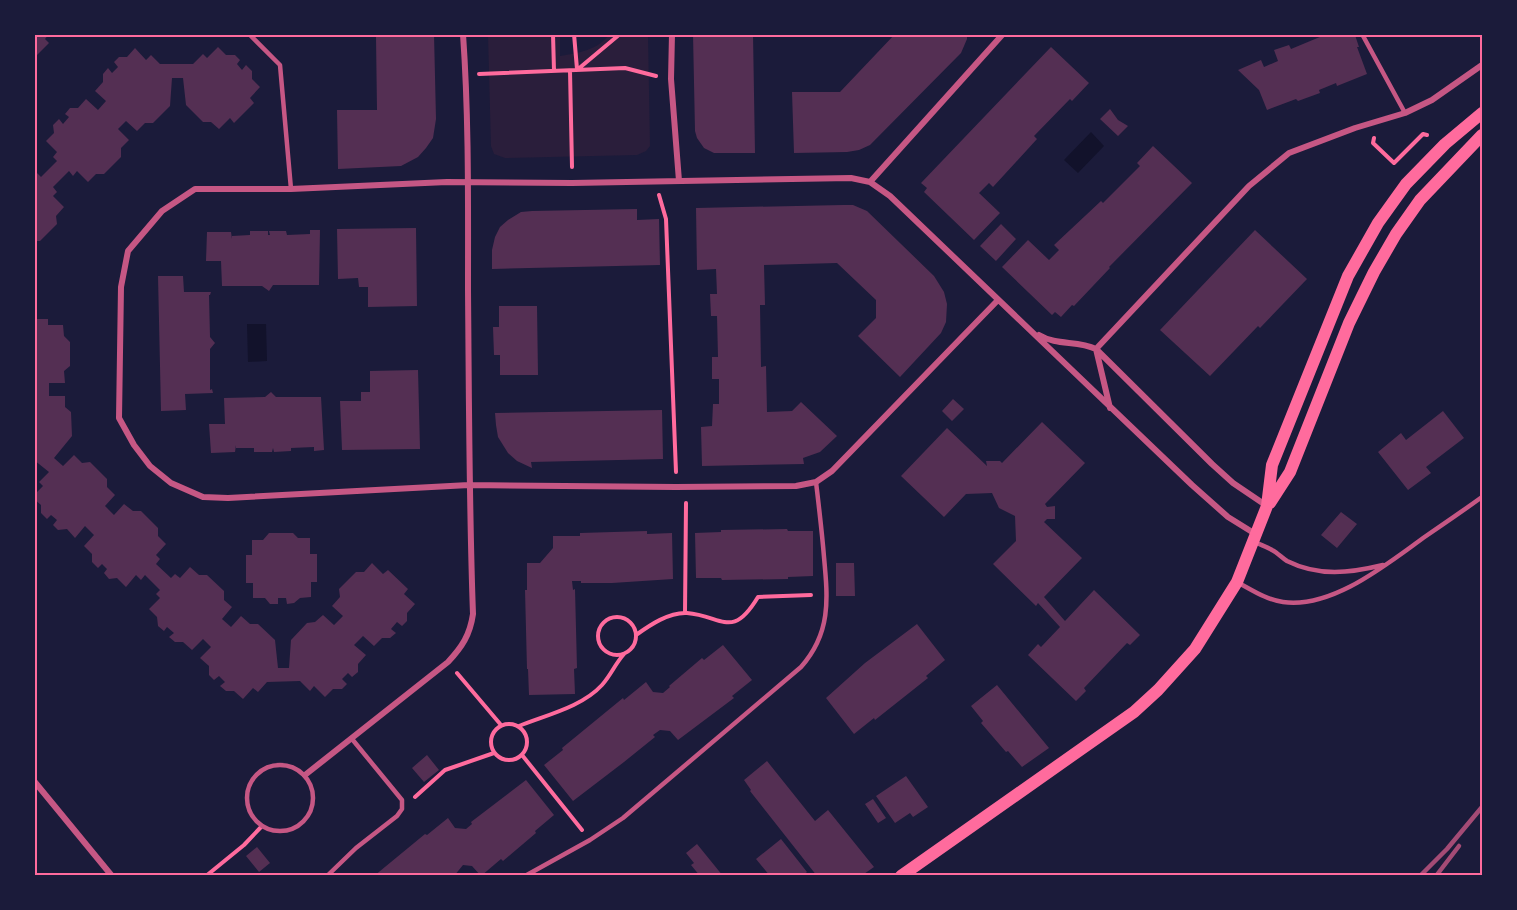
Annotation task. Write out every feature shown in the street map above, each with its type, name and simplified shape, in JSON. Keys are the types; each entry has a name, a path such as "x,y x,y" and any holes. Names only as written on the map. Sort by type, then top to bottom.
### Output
{"main road":[{"path":"1268,506 1272,465 1348,276 1378,223 1406,184 1445,144 1482,113"},
{"path":"901,876 1134,712 1158,690 1195,649 1237,582 1268,506 1290,472 1349,323 1374,272 1396,234 1420,200 1482,135"}],"street":[{"path":"305,775 448,662 466,640 471,628 473,614 469,485 468,182 463,34"},
{"path":"672,34 671,79 679,181"},
{"path":"870,182 1003,34"},
{"path":"1096,349 1241,195 1289,153 1312,143 1405,113 1432,100 1482,65"},
{"path":"998,300 832,471 816,482 796,486 469,485 228,498 203,496 171,483 150,466 134,445 119,418 121,287 128,250 162,211 195,189 291,189 468,182 572,183 850,178 870,182 890,196 1028,328 1110,408 1228,517 1256,538"},
{"path":"1028,328 1058,343 1086,344 1096,349 1212,464 1233,483 1268,506"},
{"path":"1096,349 1110,408"},
{"path":"34,781 112,876"}],"lane":[{"path":"249,34 280,65 291,189"},
{"path":"1362,34 1405,113"},
{"path":"525,876 590,840 623,818 801,667 813,654 820,638 827,608 816,482"},
{"path":"1237,582 1267,598 1284,602 1304,602 1341,591 1388,564 1482,496"},
{"path":"1256,538 1286,560 1324,572 1338,574 1357,572 1388,564"},
{"path":"327,876 356,848 397,816 402,809 402,800 352,739"},
{"path":"274,765 296,768 311,784 314,795 309,816 302,824 282,832 272,831 262,826 254,819 248,808 249,786 254,776 274,765"}],"path":[{"path":"553,34 554,71"},
{"path":"574,34 577,70"},
{"path":"577,70 620,34"},
{"path":"466,74 625,68 671,79"},
{"path":"570,70 572,183"},
{"path":"1374,134 1373,143 1394,163 1423,135 1430,136"},
{"path":"655,182 666,219 676,487"},
{"path":"685,613 686,487"},
{"path":"636,635 660,620 685,613 722,623 733,623 751,608 758,597 827,594"},
{"path":"519,726 591,695 612,673 617,662 633,647 636,635 632,623 621,617 608,619 599,628 598,641 601,647 611,654 624,654"},
{"path":"448,662 501,725"},
{"path":"506,723 519,726 526,734 525,751 522,755 508,760 498,757 490,741 492,734 506,723"},
{"path":"402,809 445,770 494,753"},
{"path":"522,755 590,840"},
{"path":"206,876 244,845 262,826"}],"shaded area":[{"path":"488,35 560,35 560,56 593,47 609,35 648,35 650,146 646,151 637,155 505,158 494,154 491,146"},
{"path":"1091,132 1104,146 1078,173 1064,160"},
{"path":"247,324 266,324 267,361 248,362"}],"building":[{"path":"34,34 49,34 45,39 49,43 34,58"},
{"path":"388,34 434,34 436,119 433,138 418,157 401,166 338,169 337,110 377,110 376,37 388,36"},
{"path":"693,34 753,34 755,153 714,153 704,148 697,138"},
{"path":"895,34 967,34 967,39 961,53 870,145 847,152 794,153 792,92 840,92"},
{"path":"1327,34 1355,35 1367,74 1337,86 1336,83 1319,90 1320,93 1298,101 1296,99 1267,110 1259,90 1238,70 1261,60 1264,67 1278,61 1274,50 1289,45 1291,49"},
{"path":"218,47 226,55 235,55 240,60 237,64 242,70 246,65 252,71 252,79 260,87 250,98 254,103 234,123 230,118 219,129 211,122 203,122 186,105 183,78 172,78 170,106 153,123 145,123 137,131 126,121 118,129 129,140 121,148 121,157 104,174 96,174 88,182 77,171 73,176 69,171 53,187 57,192 53,196 64,207 56,216 57,224 40,241 34,241 34,176 37,173 41,177 57,161 53,157 57,152 46,141 54,133 53,125 59,119 63,124 69,117 65,114 70,108 78,108 86,99 98,110 106,101 95,91 103,82 103,74 108,68 112,73 118,67 114,62 119,57 127,57 135,48 146,60 151,55 160,64 193,64 203,54 207,58"},
{"path":"1051,47 1089,83 1034,136 1037,139 993,187 989,183 979,193 1000,213 974,240 924,192 927,188 921,183"},
{"path":"1110,109 1118,120 1128,126 1118,136 1100,119"},
{"path":"1153,146 1192,183 1074,306 1072,305 1061,317 1055,312 1052,315 1002,267 1028,240 1049,260 1059,250 1054,245 1101,201 1103,203 1140,166 1137,163"},
{"path":"853,205 867,211 934,276 944,292 947,304 946,322 941,333 900,377 858,336 876,318 876,300 837,263 764,265 765,305 760,305 761,367 766,366 767,412 792,411 801,402 837,436 820,452 803,458 804,464 702,466 701,427 712,426 713,404 719,404 719,379 712,379 712,357 718,357 717,316 711,316 710,294 717,294 716,269 697,270 696,208"},
{"path":"637,209 637,220 659,219 660,265 492,269 492,250 500,227 521,212"},
{"path":"1001,224 1016,239 996,261 980,246"},
{"path":"416,228 417,306 368,307 368,287 359,287 358,278 338,279 337,229"},
{"path":"310,230 320,230 319,285 273,285 269,291 262,286 222,286 221,261 206,261 207,232 231,232 232,239 232,236 250,235 250,231 268,231 270,235 269,231 286,231 287,235 310,234"},
{"path":"1255,230 1307,279 1210,376 1160,330"},
{"path":"158,276 183,276 184,292 211,292 209,295 210,337 215,343 210,349 210,390 212,389 213,393 185,394 186,410 161,411"},
{"path":"499,306 537,306 538,375 500,375 500,355 494,355 493,327 499,327"},
{"path":"34,319 48,319 48,325 63,325 64,336 70,342 70,366 64,371 65,383 49,383 49,396 65,396 65,407 71,412 72,436 54,458 63,466 74,455 82,463 90,462 107,479 107,487 115,495 105,506 114,515 124,504 133,511 141,511 158,528 158,536 166,544 156,555 160,559 156,564 171,578 175,574 180,578 190,567 199,575 207,575 224,591 224,600 232,607 222,619 231,627 241,616 250,624 258,624 275,640 278,668 289,668 291,640 307,623 315,622 323,615 334,625 343,616 332,606 340,597 339,589 356,572 364,572 372,563 383,574 388,570 408,589 404,594 415,604 407,613 407,621 402,626 397,622 391,629 396,633 390,638 382,638 374,646 363,636 354,645 366,655 358,664 358,672 352,677 348,673 342,679 347,684 342,689 333,689 325,697 314,686 310,691 300,681 267,682 258,692 253,688 243,699 234,691 226,691 220,686 225,682 219,676 214,680 209,675 209,666 200,658 211,647 203,639 192,650 183,642 175,642 169,637 174,633 167,627 164,631 158,626 157,617 149,609 160,598 156,594 160,590 145,575 141,580 136,575 126,587 117,578 109,579 104,573 107,569 102,564 98,568 92,562 92,554 84,546 94,535 85,526 75,538 67,529 58,530 53,525 57,520 51,515 47,519 41,513 41,505 34,499 34,495 43,486 39,482 49,472 34,460"},
{"path":"418,370 420,449 342,450 340,401 361,401 361,392 370,392 370,371"},
{"path":"271,392 276,397 321,397 324,450 314,451 314,447 291,448 291,451 274,452 273,448 272,452 254,452 254,448 236,448 236,445 235,452 211,453 209,424 225,424 224,398 265,397"},
{"path":"953,399 964,409 952,421 942,411"},
{"path":"662,410 663,459 531,462 532,468 517,461 508,453 498,437 495,413"},
{"path":"1443,411 1464,438 1426,467 1431,473 1408,490 1378,452 1401,433 1406,440"},
{"path":"1042,422 1085,463 1045,504 1047,507 1055,506 1055,519 1047,519 1044,522 1082,558 1044,597 1065,621 1094,590 1140,635 1130,645 1127,643 1084,688 1086,691 1076,701 1028,655 1038,644 1041,647 1060,627 1038,603 1036,606 993,564 1016,541 1015,516 999,508 992,493 966,494 944,517 901,476 947,428 987,466 986,461 1002,463"},
{"path":"1341,512 1357,524 1337,548 1321,535"},
{"path":"787,529 788,531 813,531 813,576 788,577 788,579 696,578 695,533 721,532 721,530"},
{"path":"647,531 647,534 672,533 673,579 612,583 572,581 573,590 575,589 577,668 574,669 575,694 529,695 525,590 527,590 527,563 540,563 553,548 553,536"},
{"path":"269,533 293,533 298,538 310,538 310,554 317,554 317,582 311,582 311,597 300,598 294,603 287,604 286,598 278,598 278,604 270,604 265,598 253,598 253,583 246,583 246,555 252,555 252,540 263,540"},
{"path":"836,563 854,563 855,596 836,596"},
{"path":"917,624 945,660 926,676 928,678 854,734 826,698 865,663"},
{"path":"723,645 752,680 732,696 734,698 678,740 670,731 660,730 653,735 655,737 573,801 544,765 623,698 624,700 646,682 653,692 663,693 702,658 704,660"},
{"path":"997,685 1049,748 1022,767 981,723 983,721 971,706"},
{"path":"427,755 439,770 424,782 412,768"},
{"path":"767,761 815,821 828,810 874,867 861,876 856,874 854,876 817,876 750,791 744,780"},
{"path":"906,776 928,807 913,817 910,813 895,823 876,796"},
{"path":"526,780 554,815 503,861 501,859 481,876 472,866 463,865 454,876 374,876 448,818 455,828 466,829 472,824 471,822"},
{"path":"873,799 886,818 878,823 865,804"},
{"path":"781,839 807,872 802,876 770,876 756,859"},
{"path":"697,844 723,876 700,876 691,865 694,863 686,853"},
{"path":"257,847 270,863 259,872 246,856"}],"railway":[{"path":"1420,876 1447,849 1482,807"},
{"path":"1436,876 1459,846"}]}
